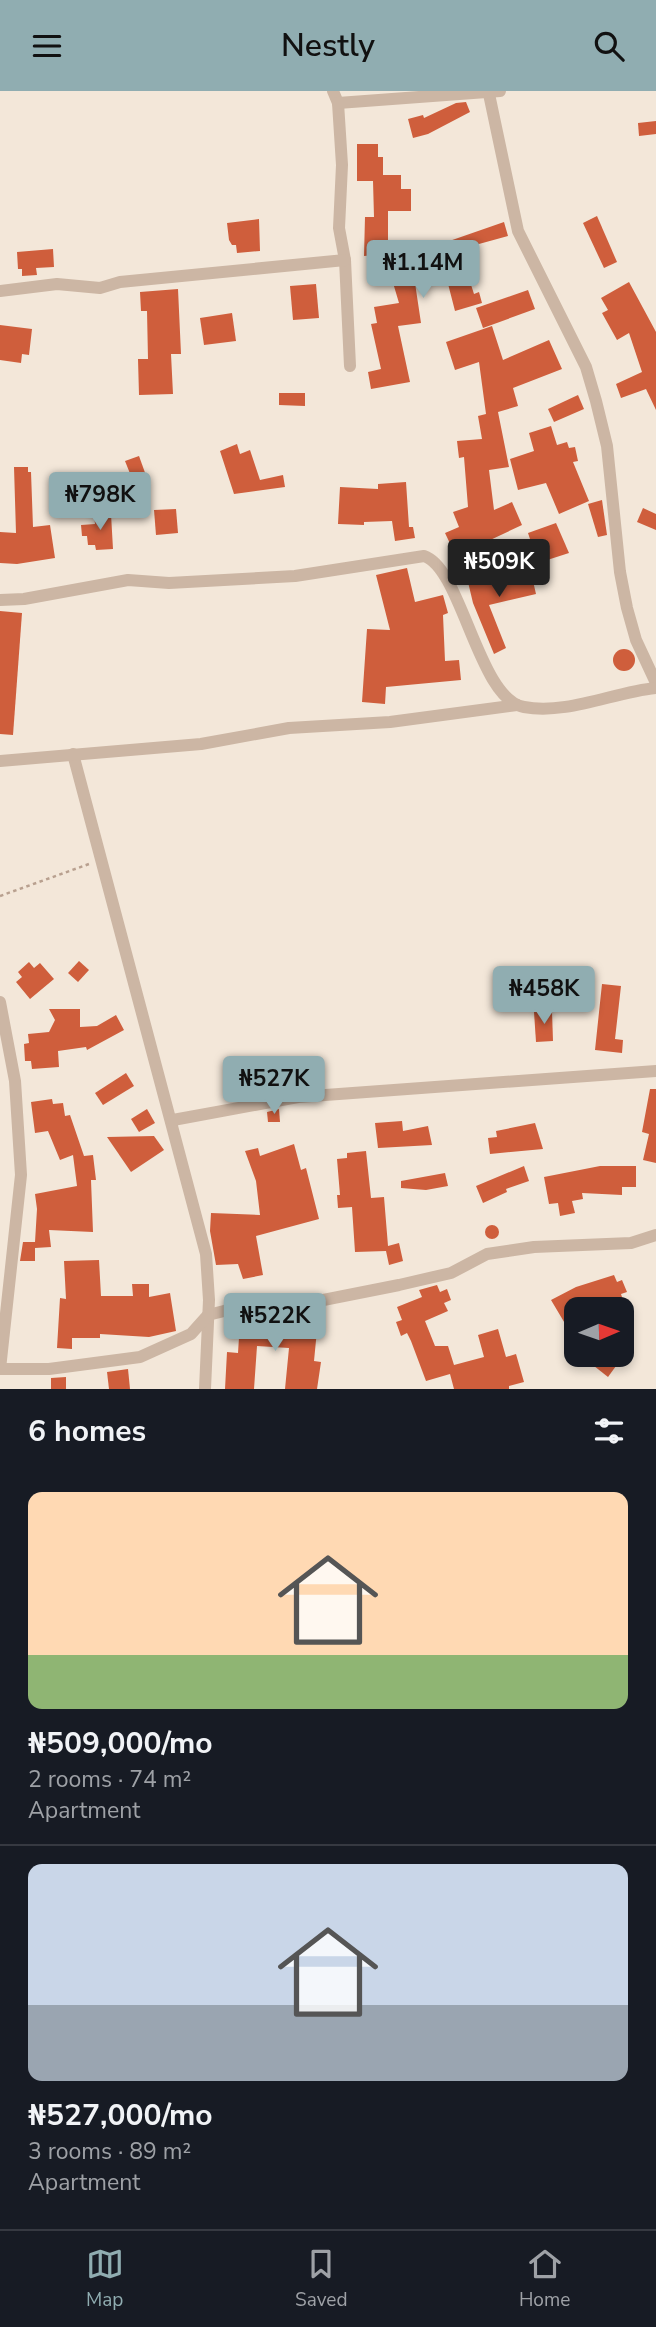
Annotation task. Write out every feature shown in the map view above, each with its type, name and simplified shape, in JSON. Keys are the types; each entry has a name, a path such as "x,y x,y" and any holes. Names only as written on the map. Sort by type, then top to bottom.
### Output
{"street":[{"path":"0,761 201,744 289,728 390,722 517,705 546,708 656,685 636,640 625,599 620,572 614,489 596,401 586,367 518,231 494,93 336,97 342,165 339,228 345,260 350,366"},
{"path":"0,291 57,284 100,288 120,282 345,260"},
{"path":"0,600 24,599 128,580 169,583 295,576 424,556 433,561 445,578 499,689 517,705"},
{"path":"73,754 173,1120 206,1254 208,1315 205,1389"},
{"path":"0,1002 15,1081 21,1175 0,1369 49,1369 140,1357 191,1334 208,1315 256,1305 288,1307 400,1285 451,1273 487,1254 534,1247 631,1243 656,1235"},
{"path":"173,1120 298,1097 656,1071"}],"path":[{"path":"0,896 55,874 102,860"}],"building":[{"path":"466,102 470,112 428,134 413,138 408,119 423,115 424,118 456,103"},
{"path":"656,121 656,134 639,136 638,123"},
{"path":"357,144 378,144 378,157 383,157 383,175 401,175 401,189 411,189 411,211 388,211 388,254 364,256 365,217 374,217 373,181 357,181"},
{"path":"597,216 617,262 604,268 583,223"},
{"path":"259,219 260,251 237,253 236,245 232,245 229,240 227,223"},
{"path":"504,222 508,236 468,247 472,256 463,260 474,294 479,292 482,303 455,311 446,276 415,283 421,323 398,326 410,382 371,389 368,372 381,369 371,324 377,323 374,307 399,303 388,266 438,254 435,246"},
{"path":"53,249 54,267 36,268 37,275 22,276 22,269 18,269 17,252"},
{"path":"629,282 656,332 656,410 646,389 621,398 616,384 642,372 629,333 617,340 602,313 608,310 601,298"},
{"path":"316,284 319,318 293,320 290,286"},
{"path":"178,289 181,354 171,354 173,394 139,395 138,359 148,359 147,311 141,311 140,292"},
{"path":"528,290 535,309 483,328 476,308"},
{"path":"232,313 236,341 204,345 200,318"},
{"path":"0,325 32,329 29,355 22,354 21,363 0,360"},
{"path":"492,326 503,360 549,340 562,369 513,388 518,406 498,412 509,467 489,470 494,510 512,502 522,525 456,556 445,533 459,527 453,512 468,507 464,457 459,458 457,441 482,439 478,416 486,414 479,362 455,370 446,342"},
{"path":"279,393 305,393 305,406 279,405"},
{"path":"578,395 584,409 554,422 548,409"},
{"path":"551,426 557,445 567,442 569,448 575,447 578,461 573,462 589,501 559,514 546,483 518,490 510,459 534,451 529,433"},
{"path":"237,444 240,454 250,450 260,480 283,475 285,487 234,494 220,451"},
{"path":"139,456 148,481 135,486 125,461"},
{"path":"14,467 28,467 28,472 31,472 33,527 50,525 55,558 17,564 0,563 0,532 16,533"},
{"path":"406,482 409,527 413,527 415,538 395,541 392,521 364,522 364,525 338,524 340,487 378,489 378,484"},
{"path":"602,500 607,535 598,537 588,504"},
{"path":"643,508 656,514 656,530 637,522"},
{"path":"176,509 178,533 156,535 154,510"},
{"path":"111,514 113,549 96,550 95,545 88,545 87,536 82,536 81,525 95,524 94,515"},
{"path":"556,523 569,553 538,563 528,533"},
{"path":"407,568 415,602 443,595 448,613 443,615 445,661 459,660 461,680 386,687 385,704 362,702 367,629 390,630 376,575"},
{"path":"530,568 536,594 489,605 506,648 494,654 473,603 468,582"},
{"path":"0,611 22,613 13,735 0,734"},
{"path":"624,649 632,652 635,660 632,668 624,671 616,668 613,660 616,652"},
{"path":"79,961 89,970 78,982 68,973"},
{"path":"29,962 34,968 40,963 54,979 30,999 16,982 22,977 18,972"},
{"path":"602,984 621,986 615,1039 623,1040 622,1053 595,1050"},
{"path":"49,1009 80,1009 80,1027 97,1026 116,1015 124,1030 87,1050 86,1047 58,1051 59,1067 32,1069 31,1061 25,1061 24,1044 29,1043 28,1034 49,1032 55,1020"},
{"path":"552,1011 553,1041 536,1042 534,1012"},
{"path":"126,1073 134,1086 103,1105 95,1093"},
{"path":"650,1089 656,1089 656,1163 643,1160 649,1134 642,1132"},
{"path":"52,1099 53,1104 63,1103 65,1116 70,1115 84,1156 93,1155 96,1180 91,1180 93,1232 49,1230 51,1247 35,1248 35,1261 20,1261 23,1242 35,1242 35,1194 77,1186 73,1155 60,1160 48,1131 35,1133 31,1102"},
{"path":"147,1109 155,1123 139,1132 131,1119"},
{"path":"279,1109 280,1122 268,1122 267,1112"},
{"path":"402,1121 403,1131 428,1126 432,1145 378,1148 375,1123"},
{"path":"535,1123 543,1149 490,1154 488,1138 497,1137 496,1131"},
{"path":"154,1136 164,1150 131,1172 107,1137"},
{"path":"294,1144 301,1170 306,1168 319,1219 256,1236 263,1275 243,1279 238,1264 216,1265 210,1231 211,1213 260,1215 256,1181 245,1151 258,1148 260,1156"},
{"path":"366,1151 371,1198 384,1197 388,1246 399,1243 403,1261 389,1265 386,1251 355,1252 352,1207 338,1208 337,1195 340,1195 337,1159 347,1158 347,1153"},
{"path":"524,1166 529,1181 506,1189 507,1192 483,1203 476,1186"},
{"path":"600,1166 636,1166 636,1187 622,1187 622,1195 582,1193 583,1199 572,1201 575,1213 560,1216 558,1203 549,1204 544,1177"},
{"path":"445,1173 448,1186 426,1190 401,1188 401,1181"},
{"path":"492,1225 497,1227 497,1237 492,1239 487,1237 485,1232 487,1227"},
{"path":"99,1260 101,1296 133,1296 132,1284 149,1284 149,1297 170,1293 176,1331 149,1337 100,1334 100,1338 72,1338 72,1349 57,1348 60,1298 66,1299 64,1261"},
{"path":"614,1275 617,1282 622,1280 627,1292 621,1294 622,1297 564,1297 564,1322 551,1300 576,1287"},
{"path":"437,1285 440,1292 447,1289 451,1300 444,1303 448,1311 425,1321 435,1346 448,1346 454,1365 484,1357 478,1335 498,1329 506,1357 516,1354 524,1382 509,1386 509,1389 454,1389 450,1374 426,1381 407,1333 401,1336 396,1322 402,1320 397,1307 422,1297 419,1290"},
{"path":"280,1317 310,1320 309,1329 317,1330 314,1361 321,1362 317,1389 285,1389 289,1348 257,1346 254,1389 225,1389 227,1352 238,1353 240,1322 251,1323 251,1318 280,1320"},
{"path":"595,1367 615,1367 608,1377"},
{"path":"128,1369 130,1389 109,1389 107,1372"},
{"path":"66,1377 66,1389 51,1389 51,1378"}]}
